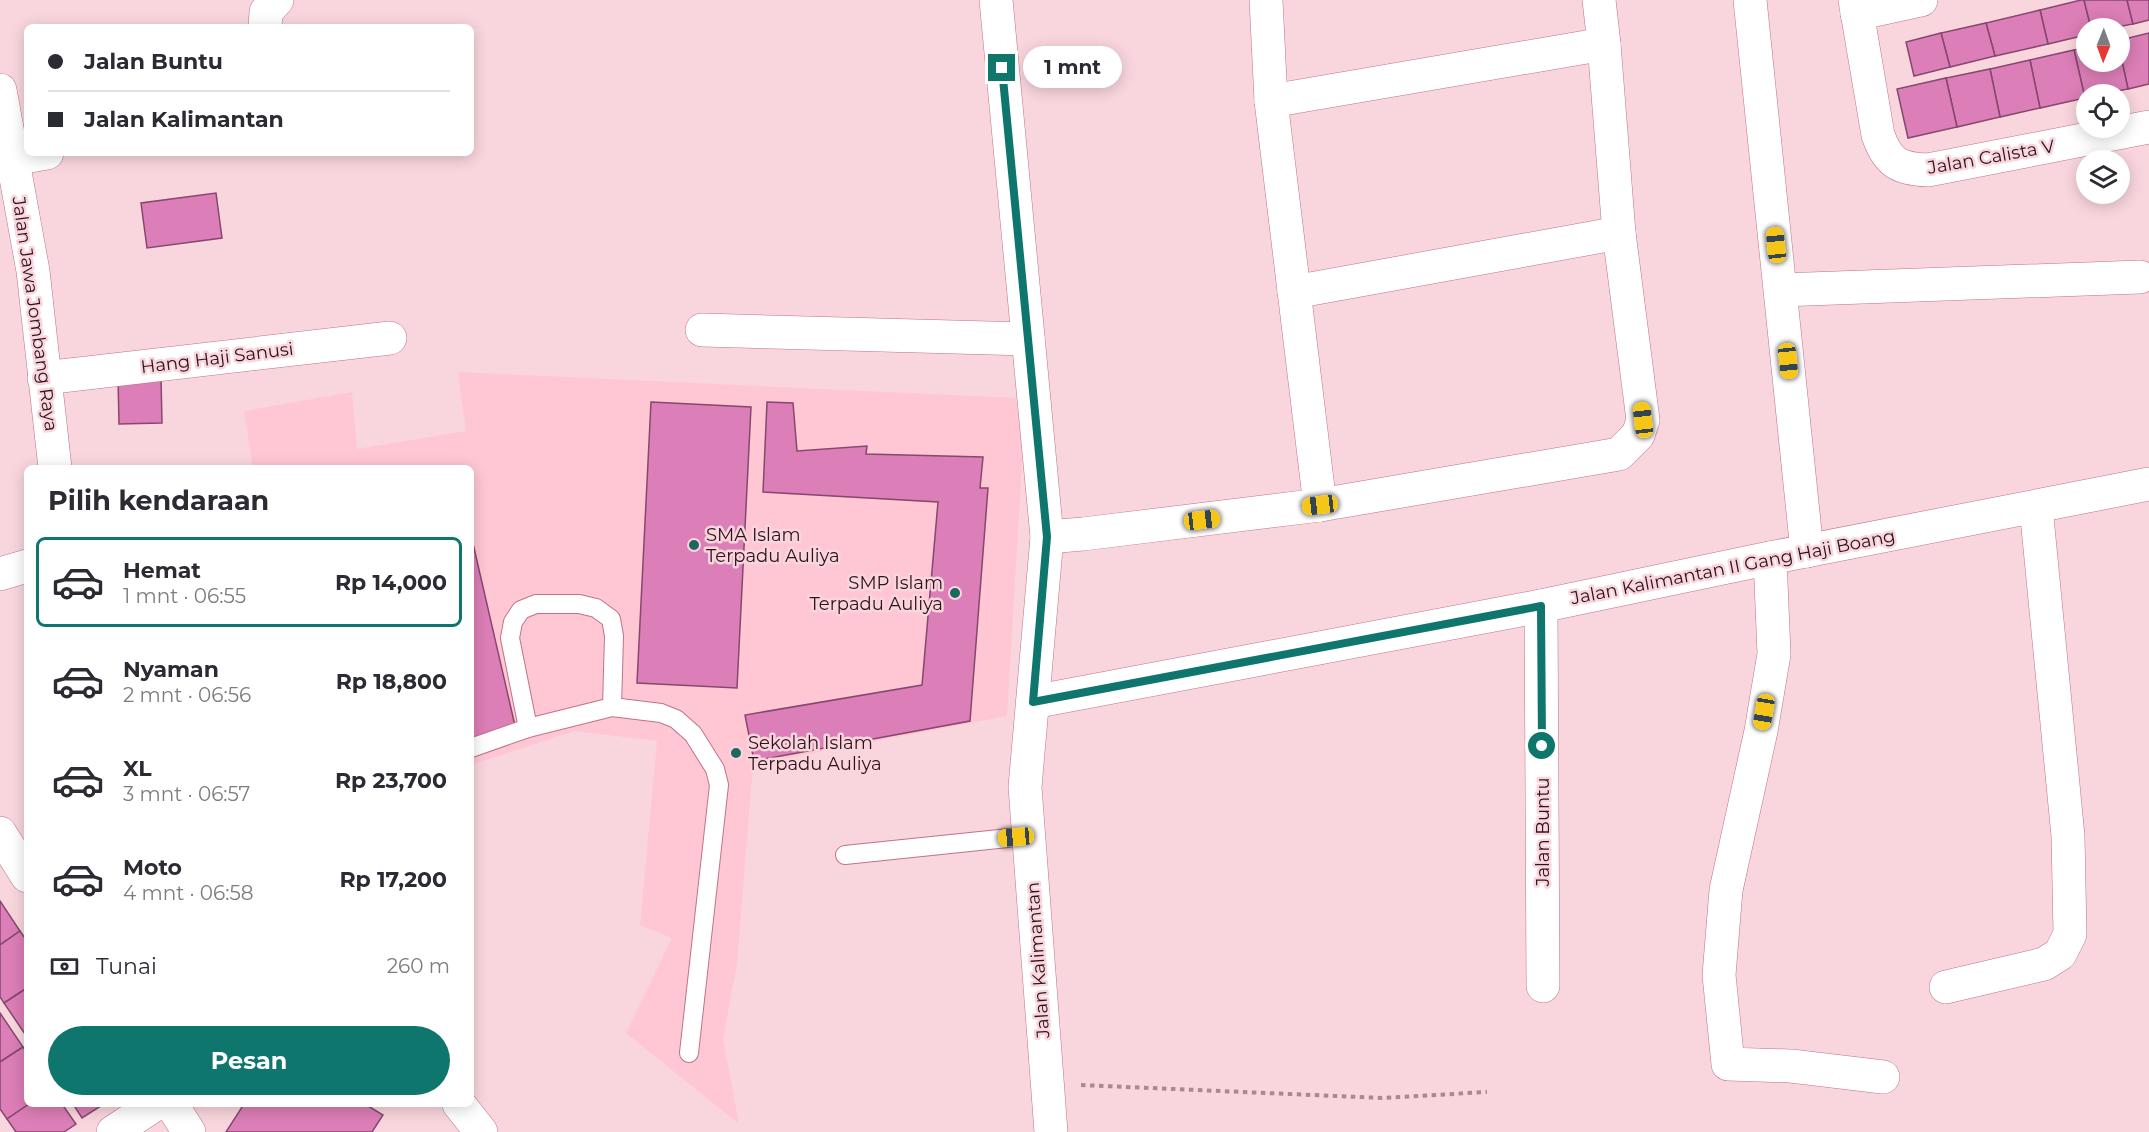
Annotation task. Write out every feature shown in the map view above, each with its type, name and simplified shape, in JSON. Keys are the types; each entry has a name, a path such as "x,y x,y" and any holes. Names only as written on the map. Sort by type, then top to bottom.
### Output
{"street":[{"path":"265,24 266,12 277,0"},
{"name":"Jalan Kalimantan","path":"996,0 1047,537 1025,787 1051,1132"},
{"path":"1266,0 1271,101 1320,505"},
{"path":"1047,537 1320,505 1619,454 1638,435 1643,420 1619,233 1599,0"},
{"path":"1750,0 1807,551"},
{"path":"1856,7 1921,0"},
{"name":"Jalan Calista V","path":"1856,7 1878,135 1883,150 1895,164 1909,169 1928,170 2149,127"},
{"path":"1271,101 1604,44"},
{"name":"Jalan Jawa Jombang Raya","path":"0,90 33,271 55,465"},
{"path":"13,159 30,156"},
{"path":"1294,292 1619,233"},
{"path":"1781,290 2139,277"},
{"path":"702,330 1028,339"},
{"name":"Hang Haji Sanusi","path":"44,378 390,338"},
{"name":"Jalan Kalimantan II Gang Haji Boang","path":"1033,702 1541,606 1770,558 2149,484"},
{"path":"1946,987 2044,964 2060,954 2070,934 2068,836 2036,507"},
{"path":"1770,558 1774,654 1761,731 1726,890 1719,975 1728,1064 1791,1066 1883,1077"},
{"path":"0,574 24,567"},
{"name":"Jalan Buntu","path":"1541,606 1544,986"},
{"path":"0,833 24,871"},
{"path":"113,1132 151,1107"},
{"path":"173,1107 189,1132"},
{"path":"461,1107 481,1132"}],"lane":[{"path":"528,728 510,638 513,622 521,609 536,604 579,604 596,608 611,619 614,636 612,706"},
{"path":"474,747 528,728 612,706 661,713 676,719 693,734 715,769 719,785 689,1053"},
{"path":"845,855 1028,836"}],"path":[{"path":"1047,1084 1382,1098 1487,1092"}],"shaded area":[{"name":"Sekolah Islam Terpadu Auliya","path":"458,372 1016,398 1023,448 1007,716 753,765 737,963 723,1039 739,1124 626,1033 672,938 640,925 657,741 575,731 474,764 474,465 253,465 244,411 352,392 357,449 466,431"}],"building":[{"path":"2084,0 2088,18 2076,18 2076,37 2048,44 2040,10"},
{"path":"2084,0 2127,0 2133,24 2130,25 2130,18 2088,18"},
{"path":"2127,0 2149,0 2149,20 2133,24"},
{"path":"2040,10 2048,44 1995,56 1986,23"},
{"path":"1986,23 1995,56 1950,67 1941,33"},
{"path":"1941,33 1950,67 1914,76 1906,42"},
{"path":"2149,33 2149,84 2130,89 2124,72 2130,72 2130,38"},
{"path":"2074,50 2076,72 2079,72 2082,84 2076,84 2076,100 2040,108 2030,60"},
{"path":"2030,60 2040,108 2000,117 1990,69"},
{"path":"1990,69 2000,117 1957,127 1946,78"},
{"path":"2079,72 2124,72 2127,84 2082,84"},
{"path":"1946,78 1957,127 1908,138 1897,89"},
{"path":"216,193 222,238 147,248 141,203"},
{"path":"161,377 162,423 119,424 118,378"},
{"name":"SMA Islam Terpadu Auliya","path":"651,402 751,407 737,688 637,683"},
{"name":"SMP Islam Terpadu Auliya","path":"767,402 793,403 797,451 867,446 866,454 983,457 980,488 988,488 970,721 754,761 745,715 922,685 938,502 763,492"},
{"path":"474,548 516,730 474,739"},
{"path":"0,901 20,931 0,945"},
{"path":"20,931 24,937 24,990 4,1003 0,997 0,945"},
{"path":"24,990 24,1033 4,1003"},
{"path":"0,1013 23,1047 0,1062"},
{"path":"24,1048 25,1107 7,1119 0,1109 0,1062"},
{"path":"25,1107 64,1107 76,1124 64,1132 16,1132 7,1119"},
{"path":"75,1107 99,1107 82,1118"},
{"path":"242,1107 370,1107 383,1115 372,1132 226,1132"}],"place":[{"name":"SMA Islam Terpadu Auliya","path":"694,545"},
{"name":"SMP Islam Terpadu Auliya","path":"955,593"},
{"name":"Sekolah Islam Terpadu Auliya","path":"736,753"}],"route":[{"path":"1002,68 1047,537 1033,702 1541,606 1542,746"}]}
